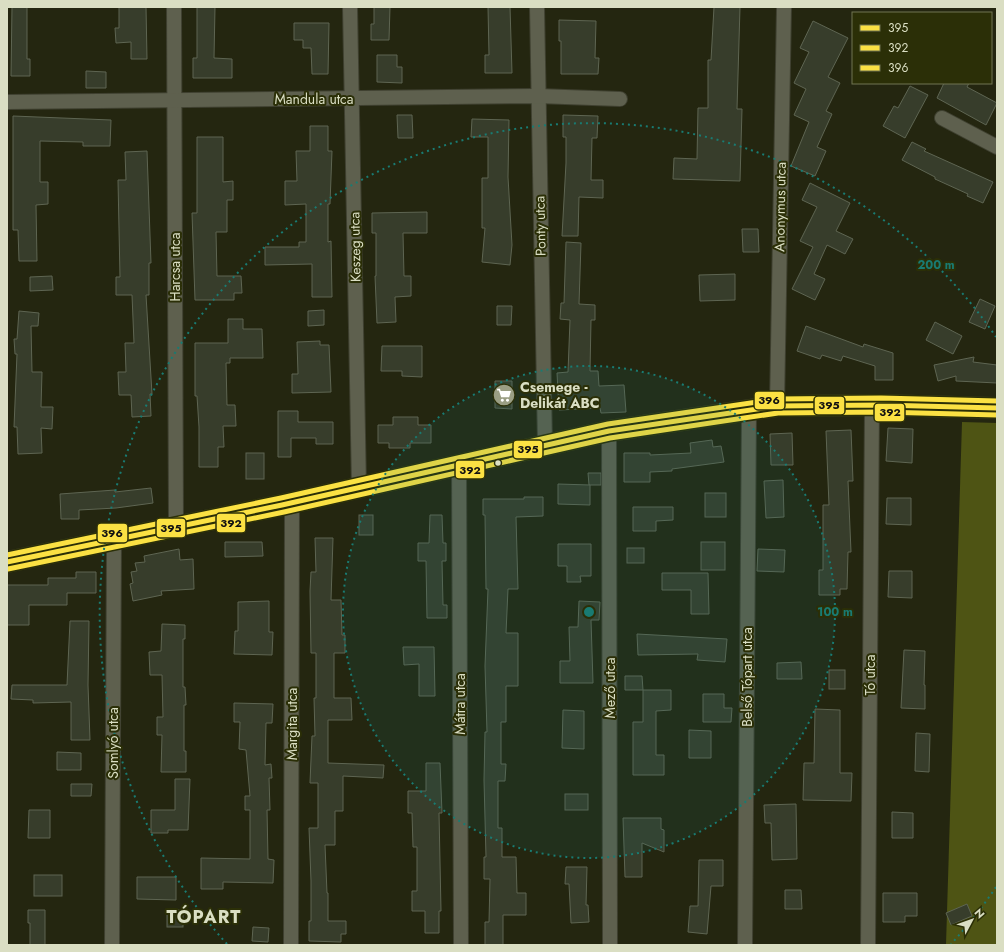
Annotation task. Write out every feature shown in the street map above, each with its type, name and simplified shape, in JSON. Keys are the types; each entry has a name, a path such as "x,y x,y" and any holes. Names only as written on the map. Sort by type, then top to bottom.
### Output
{"street":[{"name":"Harcsa utca","path":"174,7 176,528"},
{"name":"Keszeg utca","path":"350,7 359,488"},
{"name":"Ponty utca","path":"537,7 545,445"},
{"name":"Anonymus utca","path":"776,406 784,7"},
{"name":"Mandula utca","path":"7,102 538,96 620,98"},
{"path":"942,118 997,147"},
{"path":"7,562 292,503 610,431 776,406 872,405 997,408"},
{"name":"Tó utca","path":"868,945 872,405"},
{"name":"Belső Tópart utca","path":"745,945 750,410"},
{"name":"Mező utca","path":"610,431 610,945"},
{"name":"Mátra utca","path":"459,464 461,945"},
{"name":"Margita utca","path":"291,945 292,503"},
{"name":"Somlyó utca","path":"112,945 114,541"}],"green space":[{"path":"962,422 997,423 997,945 946,945"}],"building":[{"path":"12,7 27,7 27,59 30,59 30,76 11,76"},
{"path":"119,7 146,7 147,59 131,59 131,42 116,43 115,28 119,28"},
{"path":"197,7 215,7 214,58 232,59 232,78 193,78 193,58 197,58"},
{"path":"374,7 390,7 389,40 371,40 371,24 374,24"},
{"path":"488,7 510,7 512,73 485,73 485,55 489,55"},
{"path":"714,7 740,7 737,109 742,109 740,181 673,179 674,158 697,159 698,108 708,108 708,60 711,60"},
{"path":"559,20 596,21 595,58 599,58 598,74 561,74 561,41 559,41"},
{"path":"813,21 848,38 828,77 840,83 826,111 832,114 817,147 826,151 815,176 791,166 809,122 794,115 806,89 794,83 809,52 800,48"},
{"path":"294,23 329,23 328,74 312,74 311,48 303,48 303,40 294,40"},
{"path":"377,55 397,55 397,67 402,67 402,83 377,82"},
{"path":"86,71 106,72 106,88 86,88"},
{"path":"944,84 968,84 967,87 997,103 986,125 937,98"},
{"path":"910,86 928,95 905,138 883,126 894,106 898,108"},
{"path":"397,115 412,115 413,138 398,138"},
{"path":"563,115 598,116 597,138 592,138 591,180 603,180 603,198 579,197 578,236 562,236 566,163 566,137 563,137"},
{"path":"13,116 111,120 110,146 83,146 83,142 40,141 40,182 48,182 48,204 36,205 37,261 19,261 18,230 13,230"},
{"path":"472,119 509,120 508,177 512,245 510,265 482,262 485,228 482,228 482,178 488,178 488,137 471,137"},
{"path":"310,126 328,126 328,151 332,151 330,204 328,204 328,242 331,241 332,297 312,297 312,264 265,265 265,247 299,247 299,242 306,242 306,204 285,205 285,181 297,181 296,151 310,151"},
{"path":"197,137 223,137 223,182 233,181 233,200 227,200 227,232 216,232 217,276 241,276 242,293 234,293 234,300 195,300 192,213 197,213"},
{"path":"912,142 926,149 924,151 993,182 983,203 967,196 968,194 935,179 935,177 902,160"},
{"path":"147,151 151,263 149,263 149,295 146,295 152,394 150,394 151,416 132,417 131,395 119,395 118,372 126,372 125,343 134,343 132,295 116,295 116,277 120,277 118,180 126,180 125,152"},
{"path":"810,183 850,203 836,231 853,239 845,254 827,245 814,274 825,279 815,300 792,289 813,247 800,241 817,207 802,200"},
{"path":"427,212 427,233 403,233 404,276 411,276 411,296 395,297 396,322 377,323 375,276 376,233 372,233 372,213"},
{"path":"742,229 758,229 759,252 743,252"},
{"path":"566,242 581,243 579,304 595,305 595,320 591,320 590,371 598,371 599,386 624,385 626,412 601,413 600,408 559,410 557,373 568,372 570,320 560,319 561,303 564,303"},
{"path":"735,274 735,300 700,301 699,275"},
{"path":"52,276 53,290 30,291 30,277"},
{"path":"980,299 995,306 985,329 969,322"},
{"path":"497,306 512,306 511,325 497,325"},
{"path":"324,310 324,325 308,326 308,311"},
{"path":"19,311 39,313 38,326 31,326 32,372 42,372 41,407 53,407 52,429 41,428 42,453 18,454 17,427 14,427 17,354 15,354 14,339 17,339"},
{"path":"228,319 243,319 243,329 262,329 263,358 230,358 230,363 226,363 227,405 235,405 236,426 223,426 224,447 218,447 218,467 199,467 199,427 197,396 195,396 195,343 228,343"},
{"path":"935,322 962,336 953,354 926,340"},
{"path":"806,326 863,347 864,344 893,353 893,380 875,380 875,366 843,356 841,361 822,355 820,359 797,351"},
{"path":"320,341 320,345 329,345 331,392 292,393 292,374 298,374 297,342"},
{"path":"382,346 422,346 422,377 402,376 402,371 381,371"},
{"path":"974,357 973,362 997,365 997,383 956,381 956,376 938,381 934,365"},
{"name":"Csemege - Delikát ABC","path":"495,381 512,381 512,409 495,408"},
{"path":"278,411 298,411 298,422 333,422 333,444 316,444 316,438 291,438 291,457 278,457"},
{"path":"393,417 418,417 418,425 431,425 431,443 410,443 410,448 389,448 389,443 378,443 378,425 393,425"},
{"path":"888,428 913,429 912,463 886,461"},
{"path":"851,430 853,481 848,481 851,552 848,552 847,589 840,589 840,595 819,595 819,570 823,570 823,505 829,505 826,431"},
{"path":"792,433 793,465 771,465 770,434"},
{"path":"712,440 713,447 721,446 724,462 672,469 672,471 650,472 650,482 624,482 624,453 650,453 650,455 691,453 690,443"},
{"path":"246,453 264,453 264,479 246,479"},
{"path":"588,473 601,473 601,485 589,485"},
{"path":"783,480 784,517 766,518 764,481"},
{"path":"558,484 590,485 590,505 558,504"},
{"path":"151,488 153,503 116,508 79,510 79,519 61,519 60,494 115,490 115,492"},
{"path":"705,493 726,493 726,517 705,517"},
{"path":"524,497 543,497 543,516 516,517 518,589 508,589 506,633 518,633 518,686 506,686 506,722 501,722 501,764 506,764 505,781 498,781 498,828 502,828 502,857 516,857 517,893 526,893 526,915 503,915 503,945 485,945 485,922 489,922 490,879 484,879 484,857 486,857 484,780 485,732 487,732 485,666 488,589 486,589 485,515 483,515 483,499 524,499"},
{"path":"887,498 911,498 911,525 886,524"},
{"path":"633,507 673,507 673,520 656,521 656,531 633,531"},
{"path":"359,515 373,515 373,535 359,535"},
{"path":"430,515 442,515 443,543 446,543 446,561 442,561 443,605 447,605 447,618 427,618 426,561 418,561 418,543 429,543"},
{"path":"315,538 333,538 331,600 341,600 342,635 345,635 345,653 334,653 334,698 351,698 352,720 328,720 328,763 384,765 383,778 343,776 343,811 335,811 335,845 325,845 328,921 346,921 346,934 341,934 341,942 309,941 309,921 311,921 311,881 309,828 318,828 318,783 310,783 312,736 315,736 314,698 316,698 316,653 311,653 310,591 311,572 316,572"},
{"path":"225,542 262,542 263,556 225,557"},
{"path":"701,542 725,542 725,570 701,570"},
{"path":"558,544 591,544 591,576 580,576 581,582 567,582 567,566 558,566"},
{"path":"627,548 644,548 644,563 627,563"},
{"path":"179,549 180,560 193,559 194,589 161,591 162,595 133,601 130,584 133,583 131,572 137,571 135,563 145,562 144,556"},
{"path":"758,549 785,550 784,572 757,571"},
{"path":"889,571 912,571 912,598 888,597"},
{"path":"76,572 96,572 96,593 67,593 67,605 29,605 29,625 7,625 7,585 48,585 48,578 76,578"},
{"path":"662,573 708,573 709,614 691,614 691,590 662,590"},
{"path":"269,601 269,632 273,632 272,655 234,654 235,631 238,631 238,602"},
{"path":"579,601 600,602 599,620 591,620 593,683 560,683 560,661 570,661 569,627 578,627"},
{"path":"70,621 89,621 88,685 90,740 71,740 71,702 33,703 33,700 11,699 12,685 67,685"},
{"path":"162,624 185,625 185,639 183,639 183,687 185,687 186,705 184,705 184,751 186,751 186,772 161,772 162,735 157,735 157,717 163,717 162,675 150,675 149,652 161,651"},
{"path":"637,634 727,639 725,662 697,660 698,654 638,655"},
{"path":"403,647 434,647 435,696 419,696 419,664 404,665"},
{"path":"904,650 925,651 925,709 901,708"},
{"path":"801,662 802,679 777,679 777,663"},
{"path":"829,670 845,670 845,689 829,689"},
{"path":"625,676 642,676 643,690 625,690"},
{"path":"643,690 671,690 671,710 656,711 656,755 664,755 664,775 633,775 633,722 643,722"},
{"path":"703,694 724,694 724,708 732,708 731,722 703,722"},
{"path":"234,703 273,704 272,723 266,723 265,765 271,764 272,778 269,778 270,810 267,810 268,859 274,860 273,883 223,882 223,889 201,889 201,858 250,859 250,810 245,810 245,796 250,796 246,750 239,749 240,722 234,722"},
{"path":"815,709 840,710 840,773 852,773 851,801 803,800 804,763 814,763"},
{"path":"563,710 584,711 584,749 562,748"},
{"path":"689,730 711,731 711,758 689,758"},
{"path":"916,733 930,734 929,772 915,771"},
{"path":"57,752 81,753 81,770 57,770"},
{"path":"426,763 440,763 442,813 439,813 441,911 439,911 439,933 425,933 425,911 412,911 412,891 417,891 417,847 413,847 412,813 408,813 408,791 426,791"},
{"path":"175,779 190,779 188,830 168,830 168,833 151,833 151,810 175,810"},
{"path":"71,784 92,784 91,796 71,796"},
{"path":"565,794 588,794 588,810 565,810"},
{"path":"796,804 797,859 772,860 771,823 765,823 764,805"},
{"path":"29,810 50,810 50,838 28,838"},
{"path":"892,812 913,813 913,838 892,838"},
{"path":"623,818 661,818 661,829 664,830 664,852 642,843 642,877 625,877"},
{"path":"699,860 723,860 723,886 711,886 707,934 688,932 690,906 698,906"},
{"path":"566,867 587,867 586,905 588,905 589,922 571,923 569,884 565,884"},
{"path":"34,875 62,875 62,896 34,896"},
{"path":"137,877 176,877 176,900 137,899"},
{"path":"785,890 801,890 802,909 785,909"},
{"path":"883,893 917,893 917,916 905,916 905,922 883,922"},
{"path":"967,904 972,916 951,925 946,913"},
{"path":"28,910 45,910 45,945 30,945 30,923 28,923"},
{"path":"167,910 183,910 183,927 167,927"},
{"path":"253,927 269,928 268,942 252,941"}],"transit line":[{"name":"396","path":"7,555 281,498 608,424 777,399 881,398 997,401"},
{"name":"395","path":"7,562 282,505 609,431 777,406 881,405 997,408"},
{"name":"392","path":"8,569 284,512 610,438 778,413 881,412 997,415"}],"place":[{"name":"Csemege - Delikát ABC","path":"504,395"}],"district":[{"name":"TÓPART","path":"204,917"}]}
